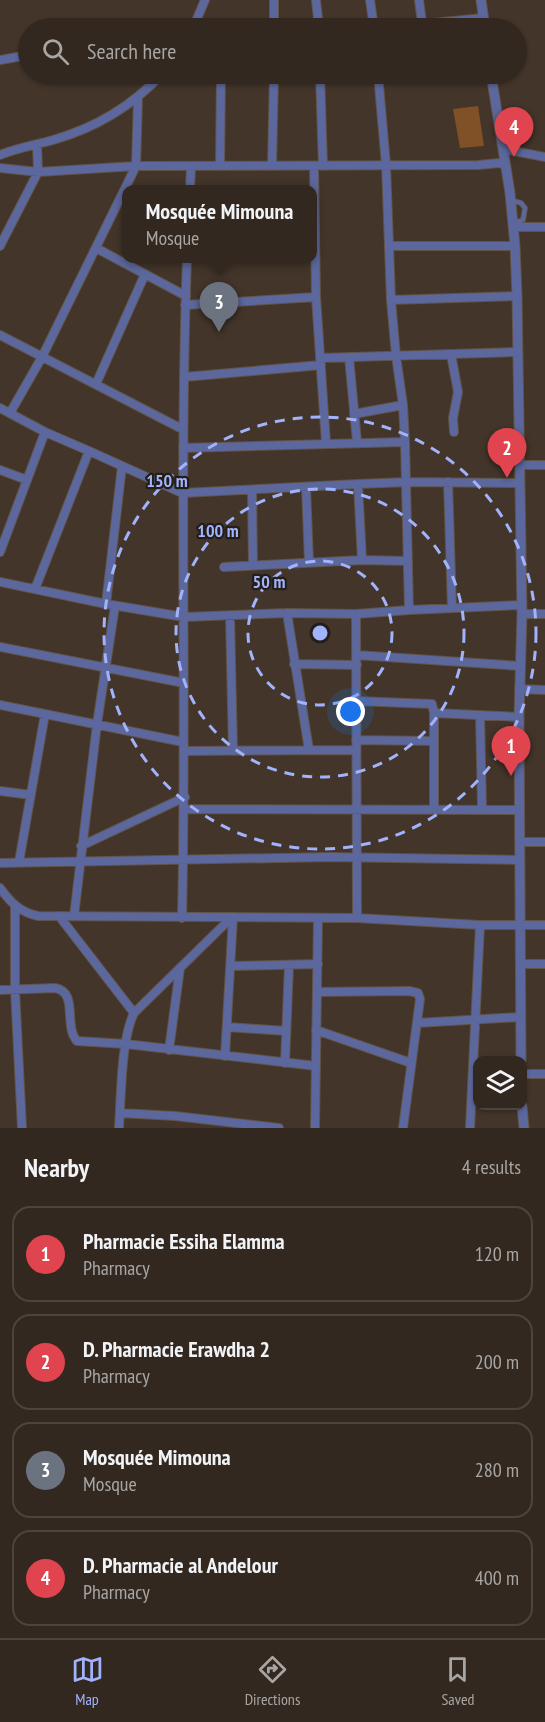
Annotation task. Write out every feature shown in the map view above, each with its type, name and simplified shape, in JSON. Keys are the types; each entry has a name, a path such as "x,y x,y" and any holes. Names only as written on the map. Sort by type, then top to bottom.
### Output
{"street":[{"path":"198,18 206,0"},
{"path":"274,0 274,18"},
{"path":"316,0 318,18"},
{"path":"370,0 373,18"},
{"path":"419,0 421,18"},
{"path":"481,0 484,18"},
{"path":"0,60 18,57"},
{"path":"0,155 58,138 94,124 138,97 152,84"},
{"path":"220,84 220,166"},
{"path":"272,166 274,84"},
{"path":"317,194 320,84"},
{"path":"379,84 386,165 391,300 403,405 409,610"},
{"path":"492,84 511,200 517,296 522,610 518,810 521,1056"},
{"path":"127,185 136,166 138,97"},
{"path":"0,246 38,172 37,144"},
{"path":"502,149 545,157"},
{"path":"0,168 38,172 136,166 478,165 500,163 505,165"},
{"path":"190,185 191,166"},
{"path":"10,413 42,357 122,195"},
{"path":"513,225 545,227"},
{"path":"389,246 515,246"},
{"path":"96,248 122,262"},
{"path":"124,263 186,296"},
{"path":"182,918 184,617 182,429 187,263"},
{"path":"315,263 326,443"},
{"path":"96,384 145,274"},
{"path":"391,300 517,296"},
{"path":"185,305 316,297"},
{"path":"0,335 182,429"},
{"path":"184,377 349,357 518,352"},
{"path":"451,354 458,392 453,418 454,432"},
{"path":"349,357 357,442"},
{"path":"354,414 403,405"},
{"path":"0,408 45,432 182,493 406,482 519,483"},
{"path":"0,552 45,432"},
{"path":"183,448 405,442"},
{"path":"35,589 89,451"},
{"path":"519,465 545,465"},
{"path":"106,604 122,466"},
{"path":"0,470 27,480"},
{"path":"448,482 452,608"},
{"path":"358,484 362,560"},
{"path":"306,487 309,562"},
{"path":"252,490 253,565"},
{"path":"224,567 362,560 408,561"},
{"path":"0,582 115,606 184,617 356,614 452,608 522,610 545,614"},
{"path":"74,916 96,724 115,606"},
{"path":"287,614 309,750"},
{"path":"356,614 357,918"},
{"path":"230,616 233,751"},
{"path":"0,647 184,683"},
{"path":"356,655 520,666"},
{"path":"294,664 357,665"},
{"path":"519,689 545,690"},
{"path":"356,700 428,703 434,707 434,809"},
{"path":"0,705 183,742"},
{"path":"434,713 519,717"},
{"path":"19,862 45,714"},
{"path":"480,715 482,808"},
{"path":"356,740 434,741"},
{"path":"184,751 356,750"},
{"path":"0,791 31,795"},
{"path":"81,846 184,797"},
{"path":"184,808 518,810"},
{"path":"520,842 545,842"},
{"path":"0,863 358,858 520,860"},
{"path":"0,888 3,897 15,907 38,916 357,918 480,926 545,925"},
{"path":"15,907 15,990 22,1128"},
{"path":"59,915 134,1013"},
{"path":"225,1056 232,917"},
{"path":"119,1128 128,1027 134,1013 232,917"},
{"path":"315,1128 318,918"},
{"path":"470,1128 480,926"},
{"path":"231,966 318,964"},
{"path":"520,964 545,964"},
{"path":"285,1063 289,965"},
{"path":"169,1050 180,968"},
{"path":"0,990 63,989 68,996 71,1030 75,1039 316,1066"},
{"path":"317,992 416,992 420,999 403,1128"},
{"path":"417,1023 520,1017"},
{"path":"227,1027 286,1031"},
{"path":"316,1030 411,1063"},
{"path":"527,1074 545,1074"},
{"path":"522,1110 524,1128"},
{"path":"120,1113 175,1116 279,1128"}],"shaded area":[{"path":"478,106 484,146 460,148 453,109"}],"place":[{"name":"D. Pharmacie al Andelour","path":"514,157"},
{"name":"Mosquée Mimouna","path":"219,332"},
{"name":"D. Pharmacie Erawdha 2","path":"507,478"},
{"name":"Pharmacie Essiha Elamma","path":"511,776"}]}
